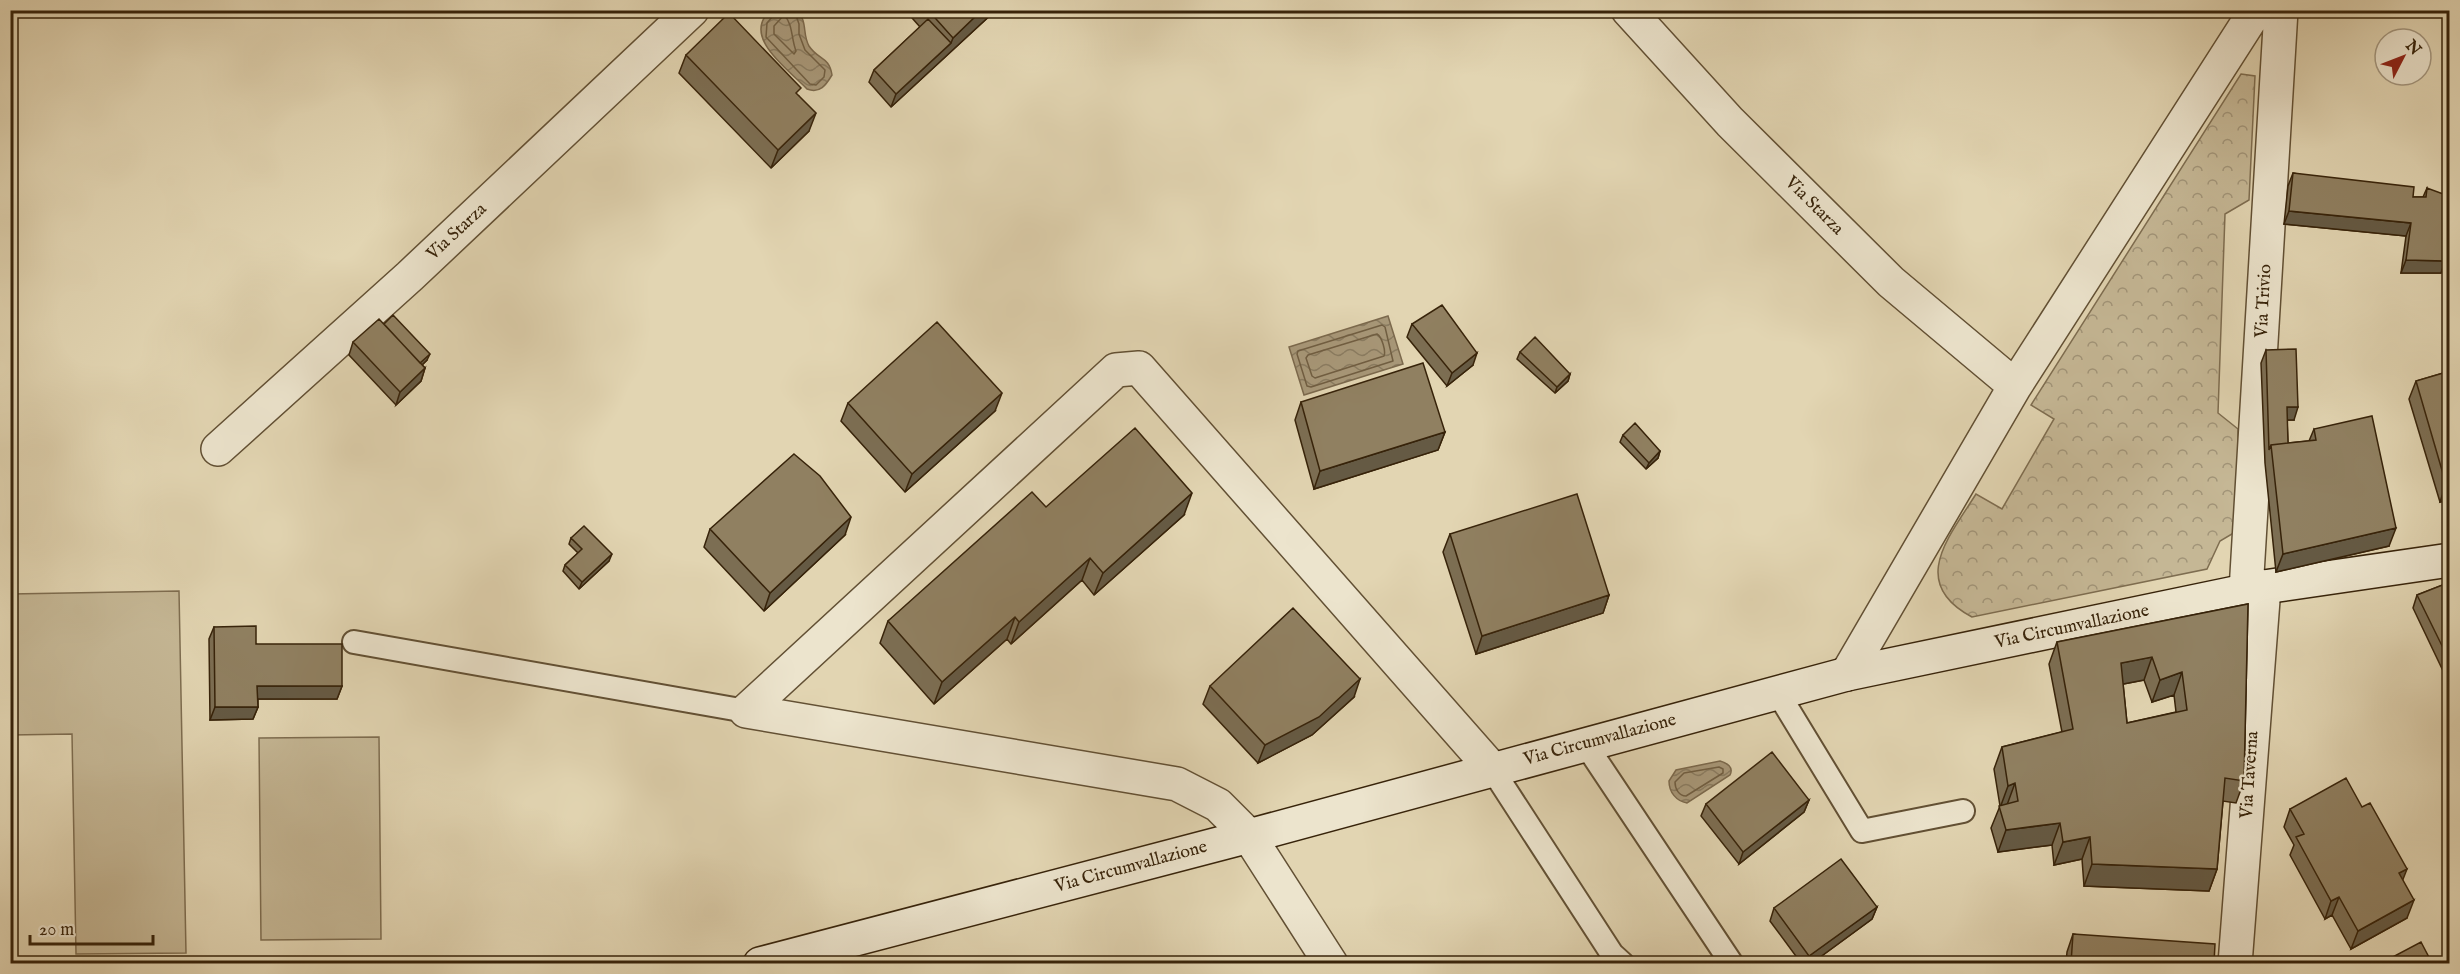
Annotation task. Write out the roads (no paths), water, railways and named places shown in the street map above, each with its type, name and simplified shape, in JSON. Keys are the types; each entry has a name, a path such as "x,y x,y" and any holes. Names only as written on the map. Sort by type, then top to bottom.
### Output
{"street":[{"name":"Via Starza","path":"218,449 410,276 692,10"},
{"name":"Via Starza","path":"1628,10 1730,122 1891,282 2015,386"},
{"path":"1847,674 2015,386 2256,10"},
{"name":"Via Trivio","path":"2255,589 2281,10"},
{"path":"746,711 1116,370 1139,368 1492,769"},
{"name":"Via Circumvallazione","path":"760,963 1249,836 1847,674 2255,589 2450,560"},
{"name":"Via Taverna","path":"2235,963 2255,589"},
{"path":"746,711 1177,784 1218,805 1249,836 1331,963"}],"lane":[{"path":"354,642 746,711"},
{"path":"1778,693 1862,831 1963,811"},
{"path":"1586,745 1732,963"},
{"path":"1492,769 1612,954 1623,963"}],"water":[{"path":"770,11 797,11 800,15 809,46 826,61 831,69 832,75 822,88 807,89 771,53 764,42 761,31 763,21"},
{"path":"1388,316 1403,364 1304,395 1289,347"},
{"path":"1720,761 1730,768 1730,775 1687,803 1680,800 1670,789 1669,781 1676,770"}]}
